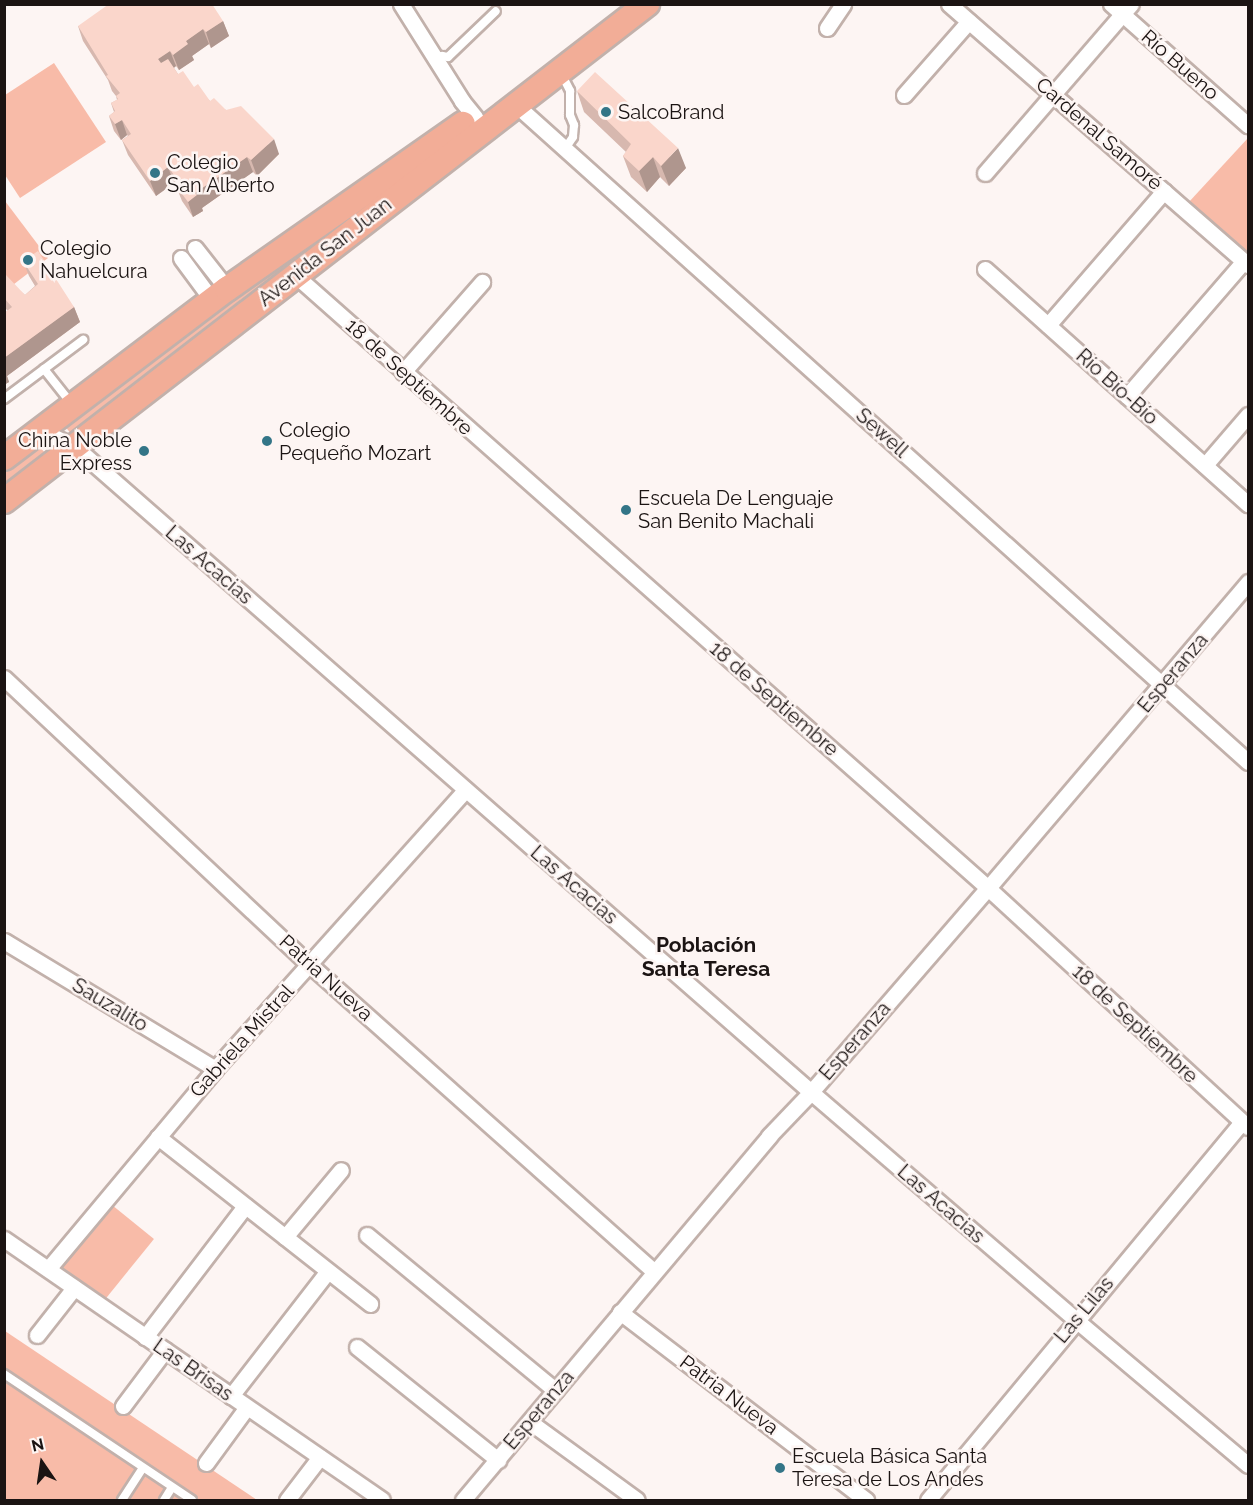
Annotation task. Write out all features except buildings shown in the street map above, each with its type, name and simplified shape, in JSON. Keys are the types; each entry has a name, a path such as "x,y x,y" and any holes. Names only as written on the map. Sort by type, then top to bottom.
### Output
{"main road":[{"name":"Avenida San Juan","path":"4,458 219,295 335,211 475,117 620,4"},
{"name":"Avenida San Juan","path":"4,501 647,4"},
{"path":"335,211 345,220 349,233"}],"street":[{"path":"401,4 475,117"},
{"path":"827,28 843,4"},
{"name":"Cardenal Samoré","path":"950,4 1246,263"},
{"path":"986,173 1054,94 1121,8"},
{"name":"Río Bueno","path":"1121,8 1248,125"},
{"path":"904,95 969,21"},
{"name":"Sewell","path":"515,104 1248,762"},
{"path":"1048,325 1164,191"},
{"path":"195,248 219,295"},
{"path":"181,258 219,295"},
{"path":"1127,396 1246,263"},
{"name":"Río Bío-Bío","path":"985,269 1248,504"},
{"name":"18 de Septiembre","path":"294,275 988,888 1245,1125"},
{"path":"403,372 482,282"},
{"path":"1205,465 1248,415"},
{"name":"Las Acacias","path":"34,434 42,431 75,447 811,1092 1248,1465"},
{"name":"Esperanza","path":"463,1500 768,1136 811,1092 988,888 1163,686 1248,582"},
{"name":"Patria Nueva","path":"4,678 310,965 654,1271"},
{"name":"Gabriela Mistral","path":"48,1269 215,1069 465,790"},
{"name":"Sauzalito","path":"4,941 215,1069"},
{"name":"Las Lilas","path":"928,1500 1076,1320 1245,1125"},
{"path":"158,1137 370,1304"},
{"path":"285,1237 341,1170"},
{"path":"145,1337 245,1206"},
{"path":"367,1235 555,1390"},
{"name":"Las Brisas","path":"4,1239 382,1500"},
{"path":"231,1396 328,1271"},
{"path":"36,1335 74,1288"},
{"name":"Patria Nueva","path":"620,1312 866,1500"},
{"path":"357,1347 498,1460"},
{"path":"123,1406 165,1350"},
{"path":"206,1463 247,1407"},
{"path":"530,1422 637,1500"},
{"path":"287,1500 320,1457"}],"lane":[{"path":"437,62 442,56 448,57 496,11"},
{"path":"560,70 570,91 570,116 574,125 573,137 565,149"},
{"path":"4,399 83,340"},
{"path":"44,369 74,406"},
{"path":"4,1374 192,1500"},
{"path":"122,1500 143,1467"},
{"path":"164,1500 172,1487"}],"shaded area":[{"path":"54,63 106,142 20,198 5,175 5,95"},
{"path":"1248,138 1248,255 1188,203"},
{"path":"5,201 48,258 5,291"},
{"path":"309,234 320,239 319,244 72,435 64,425"},
{"path":"37,444 47,455 5,489 5,469"},
{"path":"112,1205 154,1239 104,1301 62,1267"},
{"path":"5,1331 257,1500 5,1500"}],"place":[{"name":"SalcoBrand","path":"606,112"},
{"name":"Colegio San Alberto","path":"155,173"},
{"name":"Colegio Nahuelcura","path":"28,260"},
{"name":"Colegio Pequeño Mozart","path":"267,441"},
{"name":"China Noble Express","path":"144,451"},
{"name":"Escuela De Lenguaje San Benito Machali","path":"626,510"},
{"name":"Escuela Básica Santa Teresa de Los Andes","path":"780,1468"}],"district":[{"name":"Población Santa Teresa","path":"706,957"}]}
